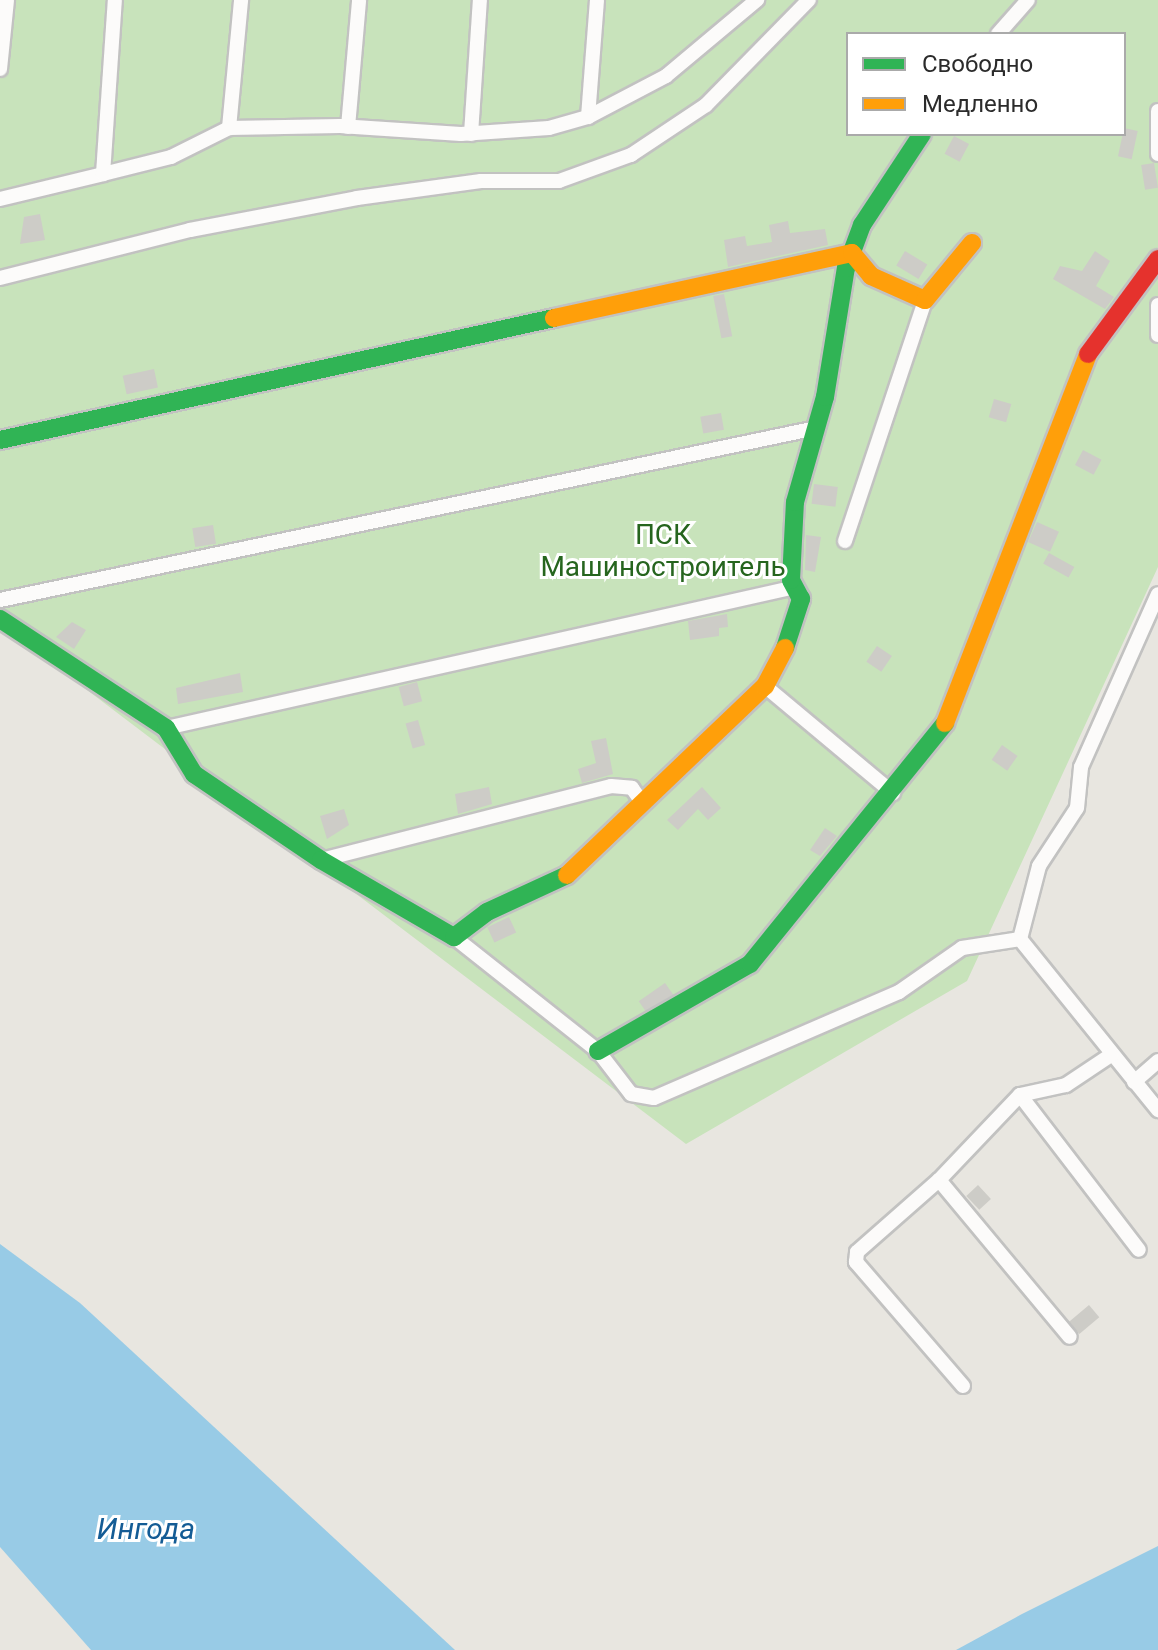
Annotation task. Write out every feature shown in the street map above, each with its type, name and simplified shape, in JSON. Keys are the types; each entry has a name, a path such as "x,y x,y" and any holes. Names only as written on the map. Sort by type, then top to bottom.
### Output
{"street":[{"path":"0,69 7,0"},
{"path":"103,174 115,0"},
{"path":"229,128 241,0"},
{"path":"348,127 359,0"},
{"path":"471,134 480,0"},
{"path":"588,117 597,0"},
{"path":"0,278 190,230 357,198 481,181 559,181 631,155 706,105 809,0"},
{"path":"1000,32 1028,0"},
{"path":"0,199 171,157 229,128 348,127 471,134 549,128 588,117 666,76 752,2"},
{"path":"1158,111 1158,154"},
{"path":"454,937 487,912 557,885 765,686 801,599 795,587 795,502 816,428 852,253 862,225 921,136"},
{"path":"845,541 925,300 972,243"},
{"path":"852,253 871,276 925,300"},
{"path":"0,440 852,253"},
{"path":"598,1051 750,964 893,793 946,722 1089,352 1158,259"},
{"path":"1158,305 1158,335"},
{"path":"0,600 816,428"},
{"path":"166,728 795,587"},
{"path":"1020,939 1039,866 1077,808 1081,767 1158,594"},
{"path":"0,619 166,728 194,774 321,860 454,937 598,1051 631,1094 654,1098 899,992 962,948 1020,939"},
{"path":"765,686 893,793"},
{"path":"321,860 611,786 632,788 643,804"},
{"path":"1020,939 1158,1110"},
{"path":"963,1386 856,1262 857,1252 939,1180 1020,1095 1066,1085 1111,1055"},
{"path":"1134,1082 1158,1061"},
{"path":"1020,1095 1139,1250"},
{"path":"939,1180 1070,1337"}],"green space":[{"name":"ПСК Машиностроитель","path":"0,0 1158,0 1158,567 967,981 686,1144 0,624"}],"water":[{"name":"Ингода","path":"0,1244 80,1303 455,1650 91,1650 0,1547"},
{"path":"1158,1546 1158,1650 956,1650 1022,1614"}],"building":[{"path":"1126,128 1138,131 1132,159 1118,156"},
{"path":"954,136 969,144 960,162 945,154"},
{"path":"1154,163 1158,188 1145,190 1141,165"},
{"path":"40,214 45,240 20,244 24,217"},
{"path":"788,221 790,233 825,229 828,245 728,267 724,240 745,236 747,246 772,242 769,225"},
{"path":"905,251 927,264 919,279 896,266"},
{"path":"1095,251 1110,261 1096,286 1114,297 1105,309 1053,279 1060,266 1082,271"},
{"path":"724,294 732,336 721,338 713,296"},
{"path":"154,369 158,388 127,394 123,376"},
{"path":"994,399 1011,404 1006,422 989,417"},
{"path":"721,413 724,430 703,433 700,417"},
{"path":"1083,450 1102,460 1094,475 1075,465"},
{"path":"814,484 838,487 835,507 812,504"},
{"path":"1037,522 1059,532 1050,552 1028,542"},
{"path":"213,525 216,544 195,547 192,528"},
{"path":"806,535 821,537 815,572 805,570"},
{"path":"1049,553 1074,567 1069,578 1043,563"},
{"path":"727,614 728,627 719,628 719,636 690,640 688,621"},
{"path":"72,622 86,630 74,649 56,637"},
{"path":"877,646 892,656 881,672 866,662"},
{"path":"240,673 243,692 178,704 176,688"},
{"path":"417,682 422,701 404,706 399,687"},
{"path":"418,720 425,745 413,749 406,724"},
{"path":"606,738 613,774 582,783 578,769 596,763 591,741"},
{"path":"1002,745 1018,756 1007,771 992,760"},
{"path":"489,787 492,804 458,814 455,794"},
{"path":"702,787 721,808 708,820 698,809 678,830 667,820"},
{"path":"344,809 349,825 327,839 320,816"},
{"path":"825,828 837,836 820,856 810,850"},
{"path":"509,917 516,932 494,943 487,927"},
{"path":"665,983 674,996 648,1014 639,1001"},
{"path":"978,1185 991,1199 979,1210 966,1196"},
{"path":"1089,1305 1099,1317 1079,1334 1069,1322"}],"traffic: fast":[{"path":"785,648 801,599 791,580 795,502 825,397 846,268 862,225 921,136"},
{"path":"0,440 554,318"},
{"path":"0,619 166,728 194,774 321,860 454,937 487,912 567,875"},
{"path":"598,1051 750,964 945,723"}],"traffic: slow":[{"path":"554,318 852,253 871,276 925,300 972,243"},
{"path":"945,723 1088,354"},
{"path":"567,875 765,686 785,648"}],"traffic: jam":[{"path":"1088,354 1158,259"}]}
